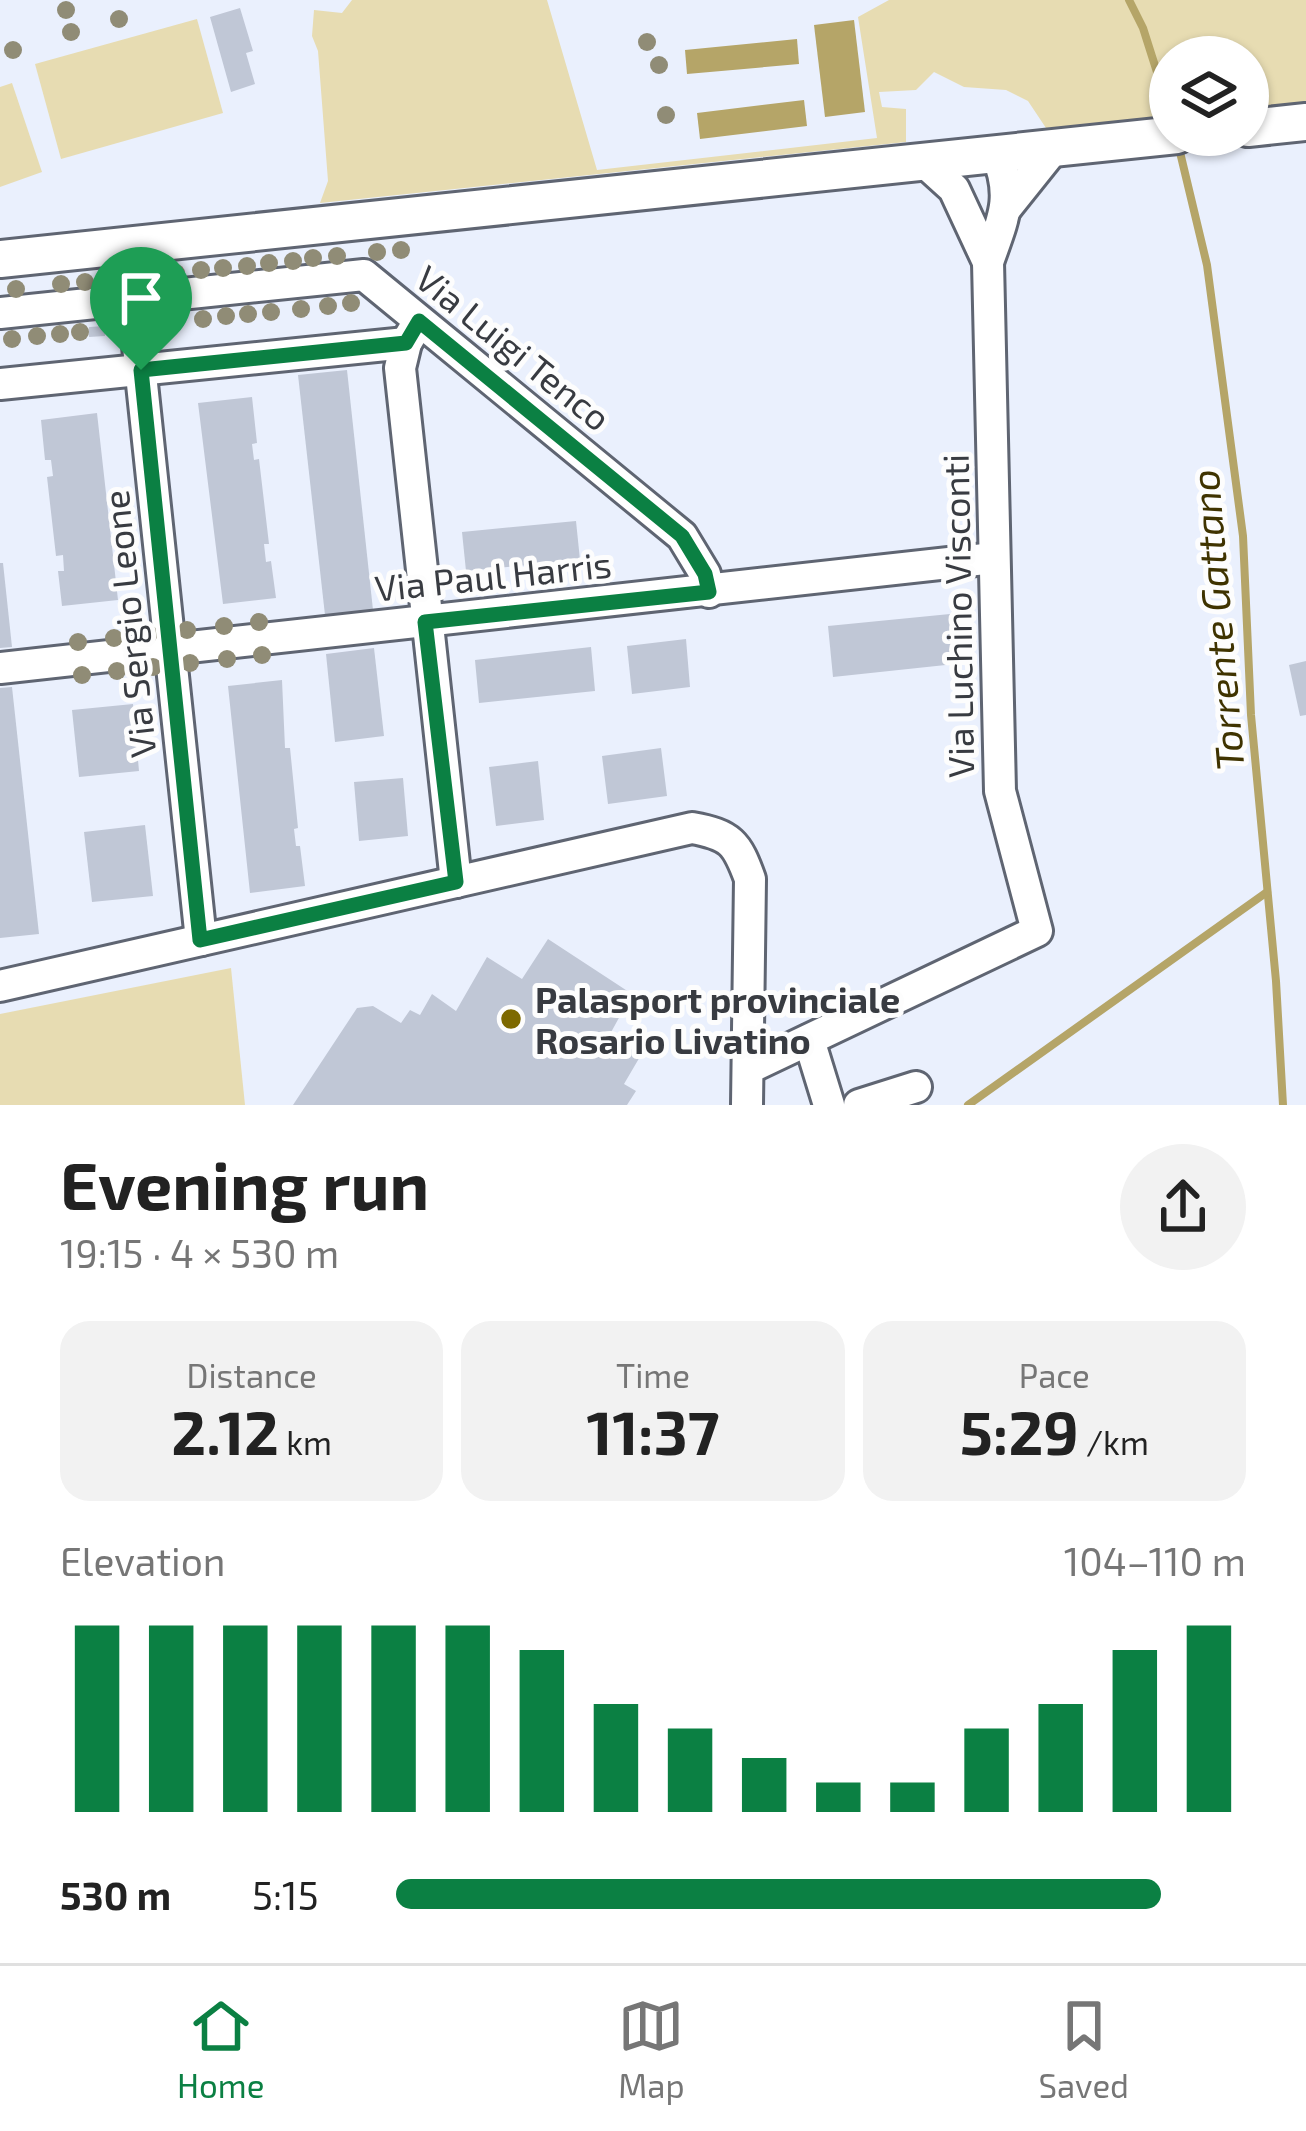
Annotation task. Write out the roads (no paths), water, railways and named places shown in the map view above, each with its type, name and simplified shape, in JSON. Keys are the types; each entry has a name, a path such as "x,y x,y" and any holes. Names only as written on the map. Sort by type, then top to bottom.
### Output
{"main road":[{"path":"1269,126 1306,122"},
{"path":"0,259 1149,138"}],"street":[{"name":"Via Luchino Visconti","path":"749,1068 1037,931 1000,791 988,262 1007,206 1055,147"},
{"path":"996,153 1007,179 1007,206"},
{"name":"Via Luchino Visconti","path":"922,160 954,189 988,262"},
{"name":"Via Luigi Tenco","path":"0,313 364,275 412,332 682,536 705,574 709,592"},
{"name":"Via Sergio Leone","path":"133,299 200,940"},
{"path":"0,384 141,370 412,332 400,368 456,882"},
{"name":"Via Paul Harris","path":"0,668 994,558"},
{"path":"0,986 692,828 718,832 739,848 750,879 747,1105"},
{"path":"809,1040 829,1105"},
{"path":"859,1105 916,1087"}],"waterway":[{"name":"Torrente Gattano","path":"1129,0 1149,47"},
{"name":"Torrente Gattano","path":"1181,156 1207,265 1243,536 1251,715 1283,1105"},
{"path":"968,1105 1267,892"}],"place":[{"name":"Palasport provinciale Rosario Livatino","path":"511,1019"}]}
